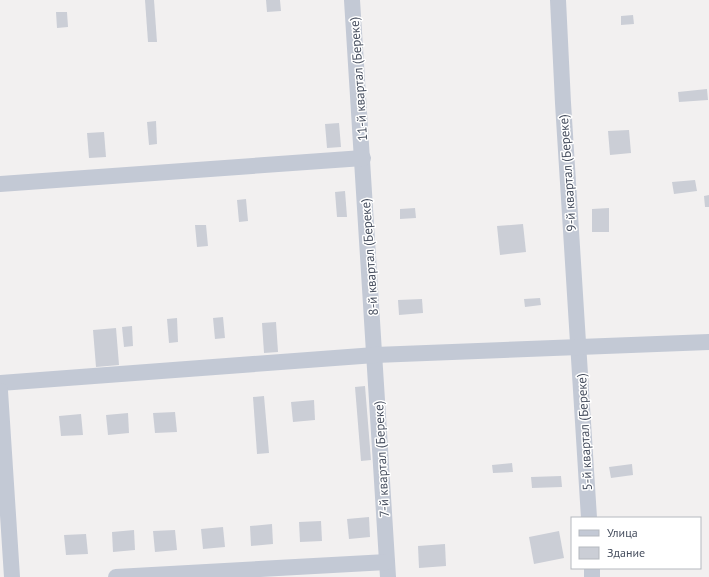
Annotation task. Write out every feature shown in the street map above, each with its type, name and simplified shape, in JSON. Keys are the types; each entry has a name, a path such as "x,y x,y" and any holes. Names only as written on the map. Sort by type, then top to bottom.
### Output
{"street":[{"name":"11-й квартал (Береке)","path":"352,0 363,158"},
{"name":"9-й квартал (Береке)","path":"558,0 563,103 579,347"},
{"path":"0,184 363,158"},
{"name":"8-й квартал (Береке)","path":"363,158 375,355"},
{"path":"0,383 375,355 709,342"},
{"name":"5-й квартал (Береке)","path":"579,347 589,517"},
{"name":"7-й квартал (Береке)","path":"375,355 388,570"},
{"path":"0,391 12,577"},
{"path":"116,577 388,570"}],"building":[{"path":"145,0 154,0 157,42 148,42"},
{"path":"266,0 280,0 281,11 267,12"},
{"path":"56,12 67,12 68,27 57,28"},
{"path":"633,15 634,24 621,25 621,16"},
{"path":"707,89 708,100 679,102 678,92"},
{"path":"156,121 157,144 149,145 147,122"},
{"path":"339,123 341,147 327,148 325,124"},
{"path":"629,130 631,153 610,155 608,131"},
{"path":"104,132 106,157 89,158 87,133"},
{"path":"695,180 697,191 674,194 672,182"},
{"path":"345,191 347,217 337,217 335,192"},
{"path":"709,195 709,207 705,207 704,196"},
{"path":"246,199 248,221 239,222 237,200"},
{"path":"415,208 416,218 400,219 400,209"},
{"path":"609,208 609,232 592,232 592,209"},
{"path":"523,224 526,252 500,255 497,226"},
{"path":"195,225 206,225 208,246 197,247"},
{"path":"540,298 541,305 525,307 524,299"},
{"path":"422,299 423,313 399,315 398,300"},
{"path":"223,317 225,338 215,339 213,318"},
{"path":"177,318 178,342 169,343 167,319"},
{"path":"276,322 278,352 264,353 262,323"},
{"path":"132,326 133,346 124,347 122,327"},
{"path":"116,328 119,365 96,367 93,330"},
{"path":"365,386 371,460 361,461 355,387"},
{"path":"264,396 269,453 257,454 253,397"},
{"path":"314,400 315,420 293,422 291,402"},
{"path":"175,412 177,432 155,433 153,413"},
{"path":"128,413 129,433 108,435 106,415"},
{"path":"81,414 83,435 61,436 59,416"},
{"path":"512,463 513,472 493,473 492,465"},
{"path":"632,464 633,475 611,478 609,467"},
{"path":"561,476 562,487 532,488 531,477"},
{"path":"369,517 370,537 349,539 347,519"},
{"path":"321,521 322,541 300,542 299,522"},
{"path":"272,524 273,544 251,546 250,526"},
{"path":"223,527 225,547 203,549 201,529"},
{"path":"134,530 135,550 113,552 112,532"},
{"path":"175,530 177,550 155,552 153,531"},
{"path":"559,531 564,558 534,564 529,537"},
{"path":"86,534 88,554 66,555 64,535"},
{"path":"445,544 446,566 419,568 418,546"}]}
